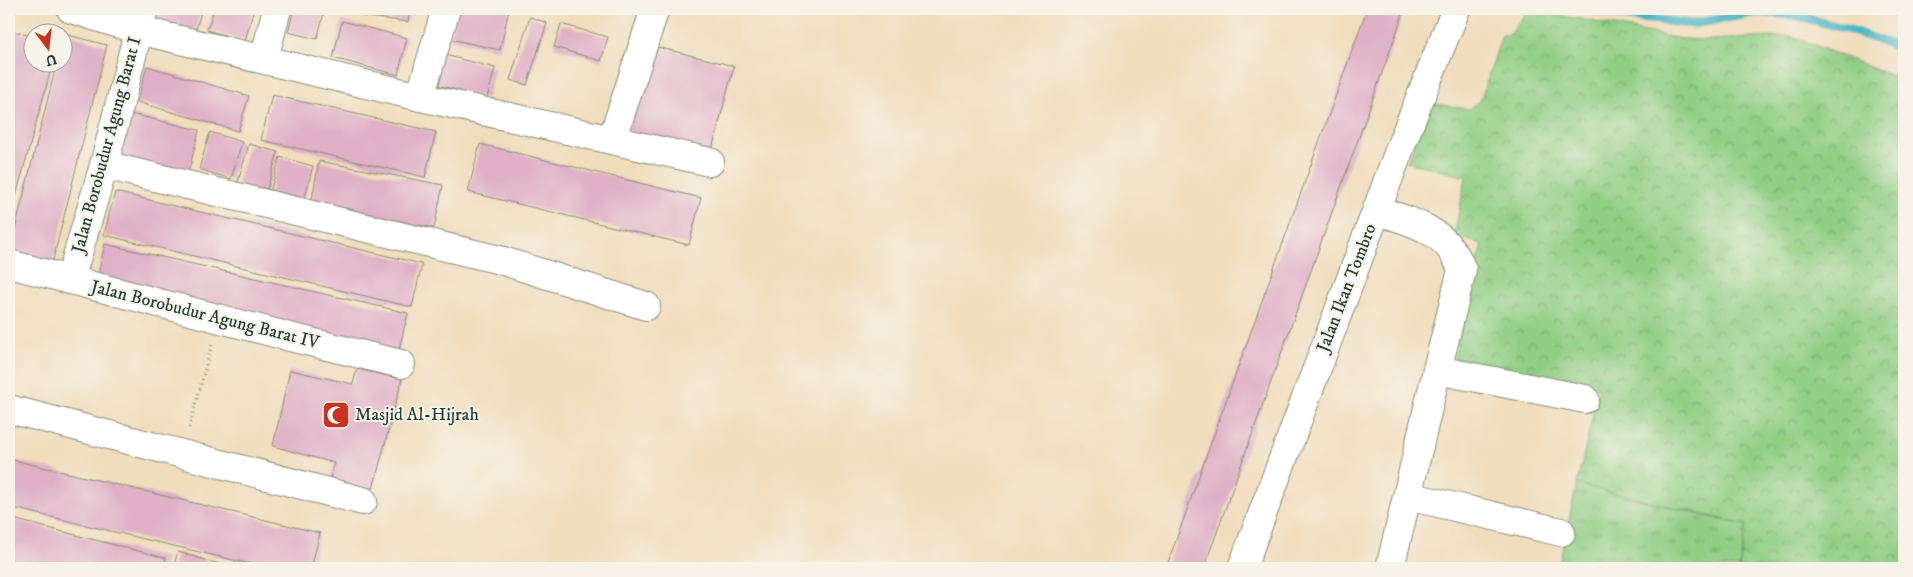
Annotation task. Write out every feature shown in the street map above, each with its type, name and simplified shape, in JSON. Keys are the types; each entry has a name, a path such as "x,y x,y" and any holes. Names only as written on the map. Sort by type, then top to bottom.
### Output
{"street":[{"path":"71,9 141,19 264,59 420,97 710,162"},
{"path":"264,59 278,9"},
{"path":"420,97 446,9"},
{"path":"612,140 655,9"},
{"name":"Jalan Ikan Tombro","path":"1242,568 1403,140 1456,9"},
{"name":"Jalan Borobudur Agung Barat I","path":"70,280 104,165 141,19"},
{"path":"104,165 500,260 646,306"},
{"path":"1376,211 1424,226 1440,237 1460,263 1462,270 1390,568"},
{"name":"Jalan Borobudur Agung Barat IV","path":"9,264 401,364"},
{"path":"1437,370 1585,399"},
{"path":"9,409 363,501"},
{"path":"1408,496 1561,532"}],"path":[{"path":"182,455 219,318"}],"green space":[{"path":"1528,9 1682,39 1709,40 1792,36 1892,76 1904,77 1904,568 1739,568 1747,525 1577,484 1599,388 1454,358 1482,244 1454,236 1466,177 1407,162 1429,103 1469,109 1481,99 1502,35 1511,34"},
{"path":"1577,484 1747,526 1739,568 1558,568"}],"building":[{"path":"151,9 202,9 194,36 147,22"},
{"path":"214,9 254,9 245,41 207,30"},
{"path":"294,9 325,9 317,39 288,32"},
{"path":"362,9 410,9 408,22 361,16"},
{"path":"457,9 509,9 500,50 450,39"},
{"path":"1367,9 1405,9 1204,568 1166,568"},
{"path":"530,17 547,23 527,85 510,80"},
{"path":"342,21 407,38 398,75 333,58"},
{"path":"561,24 608,37 601,61 554,47"},
{"path":"13,31 22,33 22,72 50,72 9,221 9,48"},
{"path":"72,36 107,45 51,268 9,253 54,72 72,72"},
{"path":"649,45 734,66 711,153 627,131"},
{"path":"441,54 495,68 487,98 433,84"},
{"path":"147,66 249,96 238,131 137,102"},
{"path":"272,95 436,132 425,177 261,140"},
{"path":"123,112 199,130 188,174 113,155"},
{"path":"210,132 242,142 231,179 199,169"},
{"path":"249,144 278,152 265,196 236,188"},
{"path":"480,144 701,198 689,245 468,192"},
{"path":"280,157 313,166 303,205 269,196"},
{"path":"319,161 443,185 434,228 311,204"},
{"path":"115,192 422,264 412,307 104,235"},
{"path":"105,244 408,313 398,353 96,284"},
{"name":"Masjid Al-Hijrah","path":"357,369 402,379 373,489 330,478 334,463 273,446 290,370 353,384"},
{"path":"9,459 320,533 311,568 267,568 9,507"},
{"path":"9,518 166,558 163,568 32,568 9,562"},
{"path":"178,552 232,568 173,568"}],"waterway":[{"path":"1588,9 1630,17 1693,24 1758,12 1795,15 1850,30 1904,49"}],"place":[{"name":"Masjid Al-Hijrah","path":"336,415"}]}
